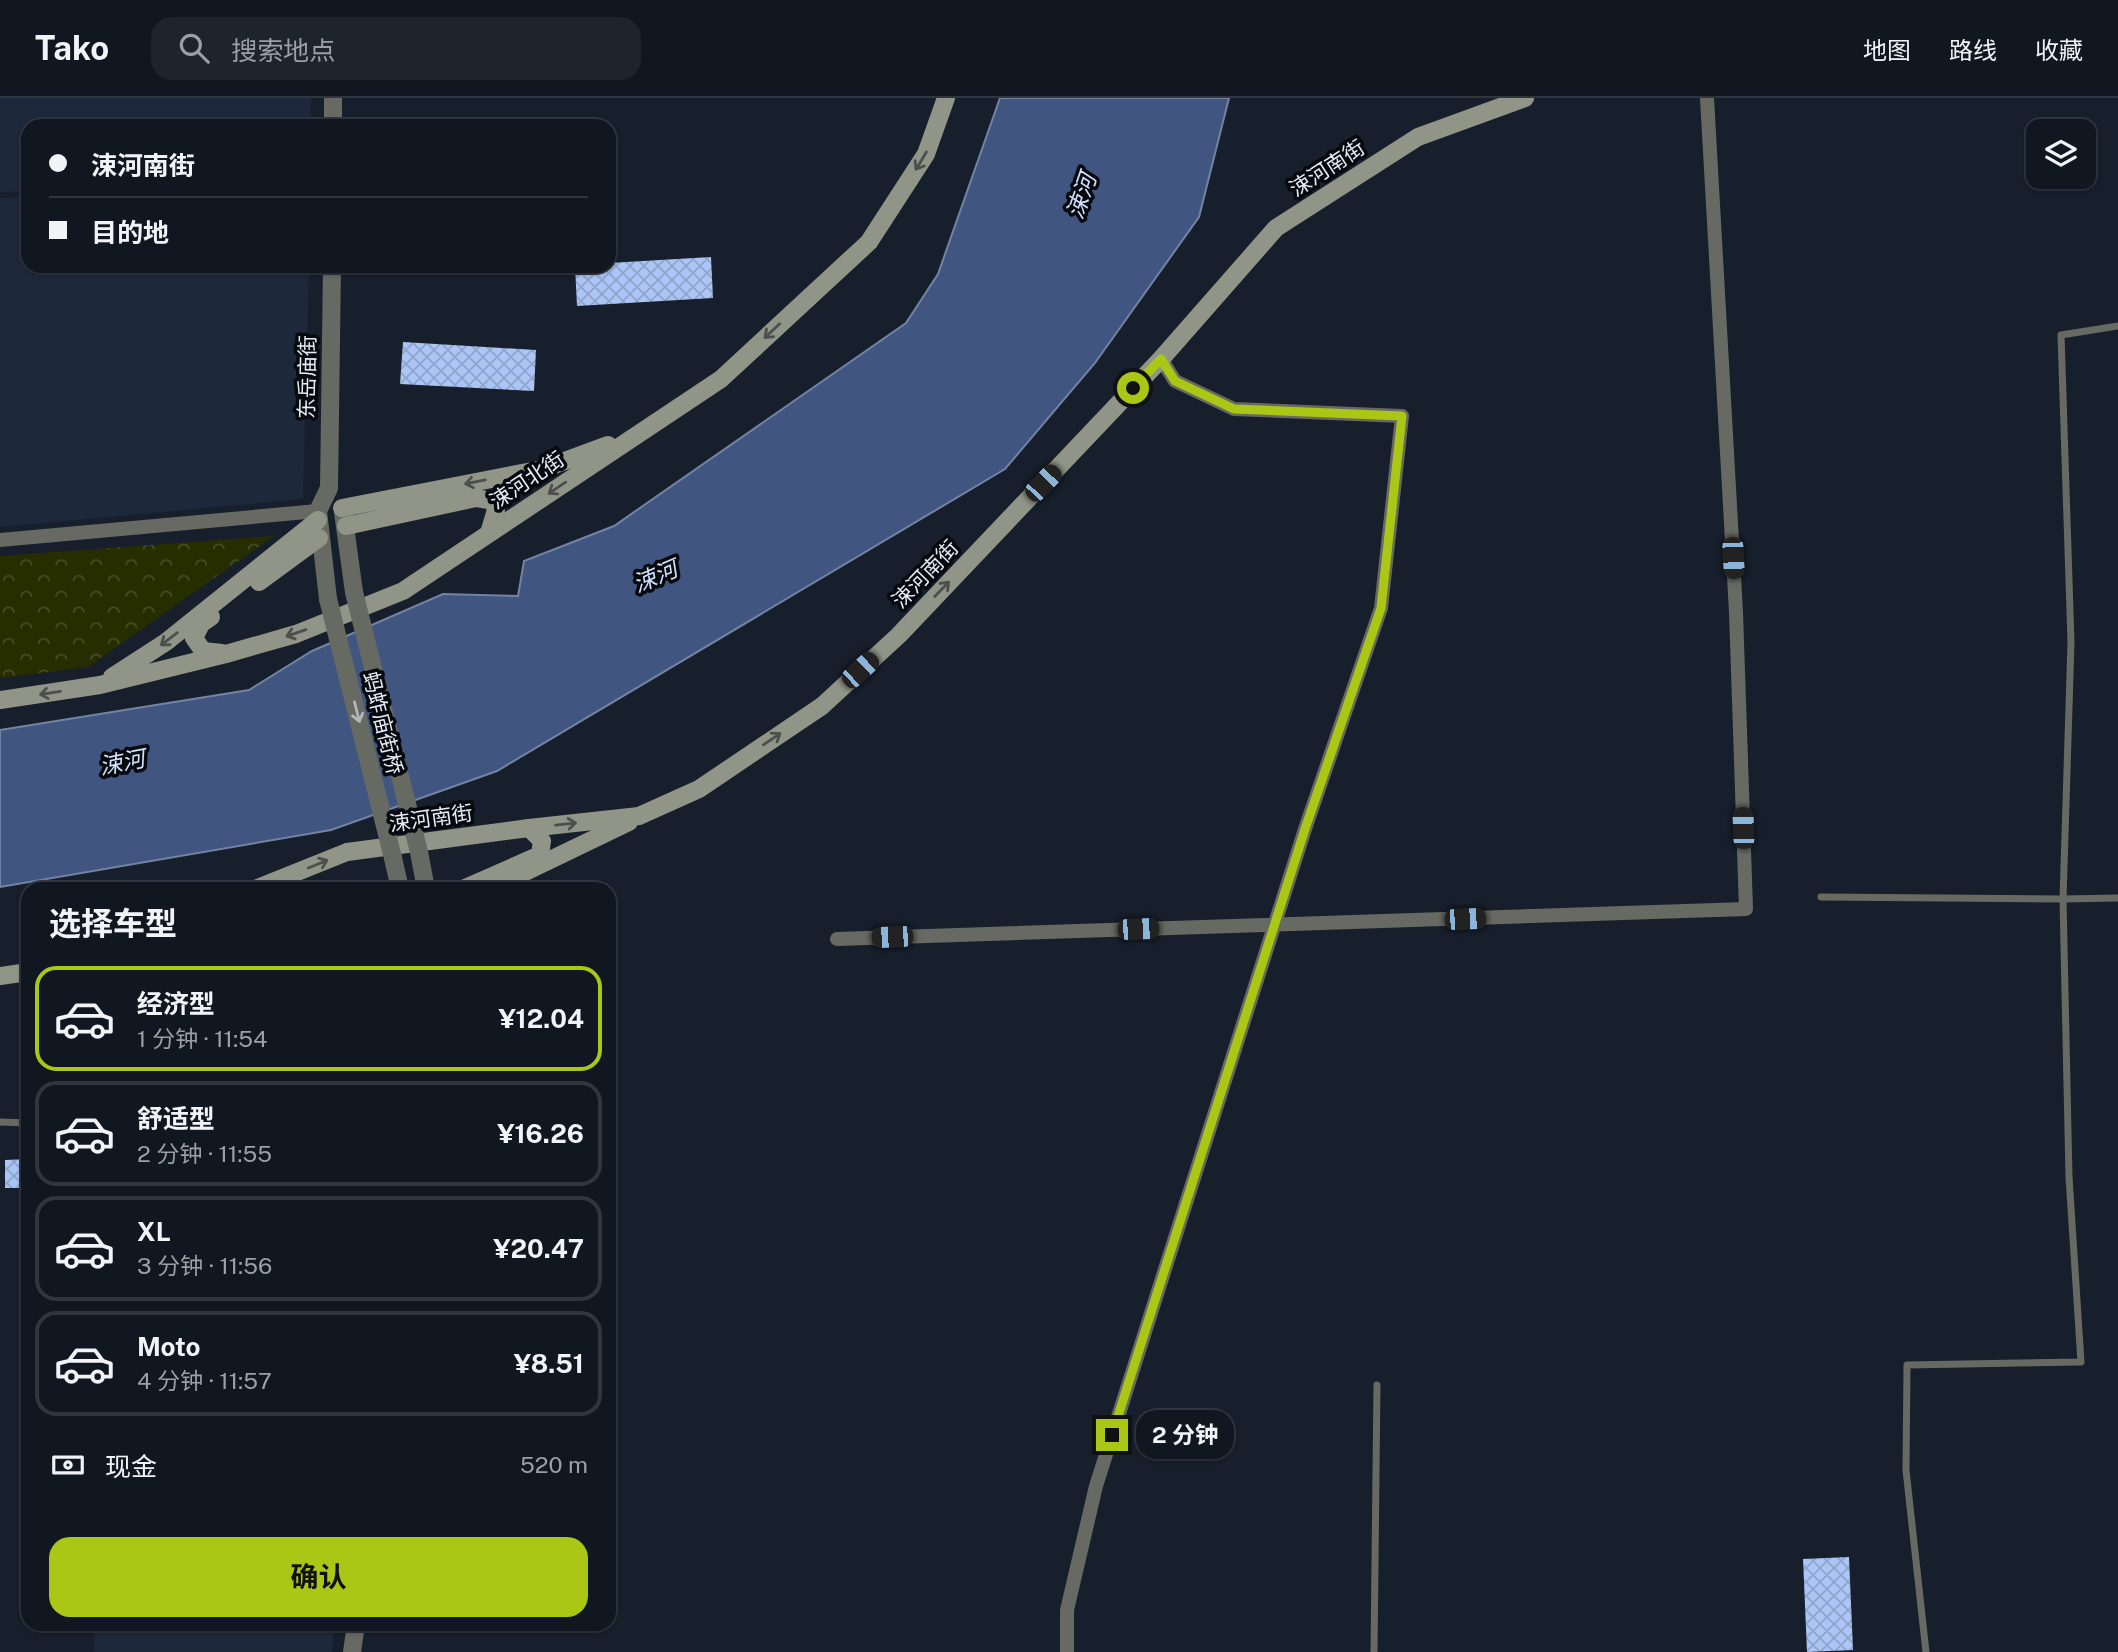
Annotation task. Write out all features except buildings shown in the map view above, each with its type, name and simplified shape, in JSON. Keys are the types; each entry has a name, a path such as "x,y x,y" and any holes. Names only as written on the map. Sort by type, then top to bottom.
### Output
{"main road":[{"name":"涑河北街","path":"0,701 100,685 226,654 296,634 402,591 721,379 869,242 926,154 946,98"},
{"name":"涑河南街","path":"272,882 347,852 639,816 699,789 822,706 899,635 1161,359 1276,228 1418,137 1525,98"},
{"path":"344,517 543,469 635,436"},
{"path":"344,517 476,498 493,501 496,510 489,533"},
{"path":"226,654 203,651 194,638 201,624 318,523"},
{"path":"100,685 166,642 318,523"},
{"path":"505,882 699,789"},
{"path":"479,882 540,855 542,841 529,828"},
{"path":"0,976 21,973"}],"street":[{"path":"333,119 334,98"},
{"path":"837,939 1746,909 1736,612 1707,98"},
{"name":"东岳庙街","path":"318,523 329,488 331,273"},
{"path":"1067,1652 1068,1610 1096,1486 1305,829 1381,608 1402,416 1234,409 1175,381 1161,359"},
{"path":"329,488 344,517 354,592 425,882"},
{"path":"0,540 318,523"},
{"name":"蚂蚱庙街桥","path":"318,523 328,599 398,882"},
{"path":"352,1652 355,1631"}],"lane":[{"path":"1926,1652 1906,1470 1907,1365 2081,1362 2069,1177 2063,899 2071,642 2061,335 2118,326"},
{"path":"1821,897 2118,898"},
{"path":"0,1122 21,1124"},
{"path":"1374,1652 1377,1385"}],"shaded area":[{"path":"0,98 311,98 310,119 21,119 21,191 0,192"},
{"path":"21,197 21,273 309,273 303,499 0,527 0,198"},
{"path":"95,1631 334,1631 332,1652 94,1652"}],"green space":[{"path":"274,536 88,667 0,678 0,556"}],"water":[{"name":"涑河","path":"1000,98 1229,98 1199,217 1095,363 1005,469 497,771 331,830 0,887 0,730 249,690 312,651 443,594 518,596 524,561 614,526 906,323 938,274"}],"route":[{"path":"1112,1435 1305,829 1381,608 1402,416 1234,409 1175,381 1161,359 1133,388"}]}
